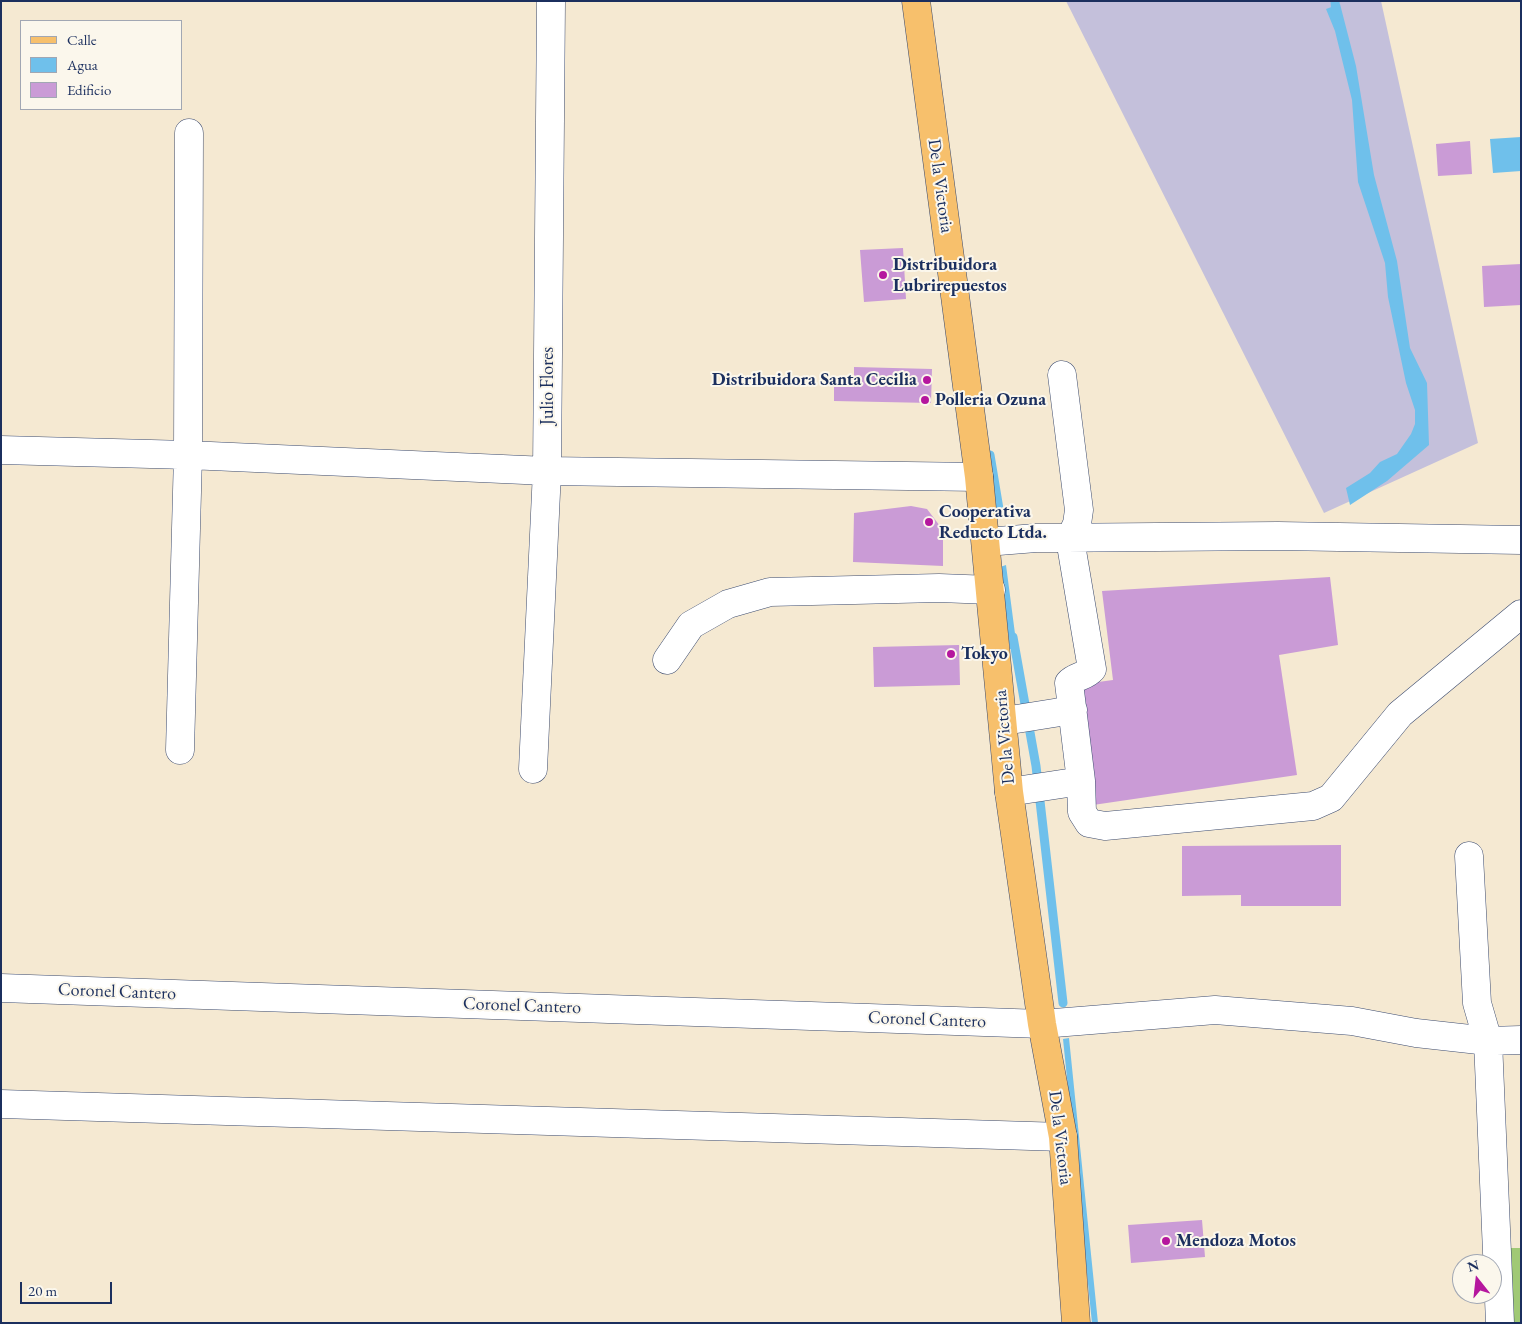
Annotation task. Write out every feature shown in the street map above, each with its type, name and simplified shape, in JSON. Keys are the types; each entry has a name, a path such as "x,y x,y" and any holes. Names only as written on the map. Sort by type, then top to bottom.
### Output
{"main road":[{"name":"De la Victoria","path":"916,1 979,477 1004,721 1009,792 1042,1024 1063,1137 1076,1323"}],"street":[{"name":"Julio Flores","path":"533,769 547,471 551,2"},
{"path":"180,750 188,455 189,133"},
{"path":"1062,375 1079,510 1077,524 1070,539 1092,669 1087,675 1072,679 1069,683 1081,781 1082,812 1089,823 1105,826 1313,806 1331,798 1400,714 1521,614"},
{"path":"1,450 188,455 547,471 979,477"},
{"path":"986,542 1036,538 1278,536 1521,540"},
{"path":"667,660 691,625 728,604 770,592 939,588 991,590"},
{"path":"1004,721 1073,710"},
{"path":"1009,792 1081,781"},
{"path":"1469,856 1477,1003 1488,1041 1500,1323"},
{"name":"Coronel Cantero","path":"1,988 1042,1024 1214,1010 1352,1021 1416,1033 1488,1041 1521,1040"},
{"path":"1,1104 1063,1137"}],"shaded area":[{"path":"1066,1 1381,1 1478,443 1324,513"}],"green space":[{"path":"1505,1248 1521,1248 1521,1323 1508,1323"}],"water":[{"path":"1340,4 1356,66 1374,175 1397,261 1410,348 1427,383 1429,445 1387,481 1350,505 1346,488 1370,473 1380,462 1397,454 1411,434 1415,424 1415,410 1406,383 1388,297 1385,263 1358,182 1352,100 1335,31 1326,9"},
{"path":"1521,137 1521,171 1493,173 1490,139"},
{"path":"1006,565 1017,649 1010,649 1000,567"},
{"path":"1069,1038 1098,1323 1092,1323 1063,1039"}],"building":[{"path":"1470,141 1472,174 1438,176 1436,144"},
{"name":"Distribuidora Lubrirepuestos","path":"903,248 906,299 864,302 860,250"},
{"path":"1521,264 1521,305 1484,307 1482,266"},
{"path":"854,367 932,369 931,403 834,401 834,387 854,387"},
{"path":"911,506 927,509 943,530 943,566 853,562 854,513"},
{"path":"1330,577 1338,645 1279,655 1297,775 1093,805 1076,685 1113,680 1102,591"},
{"path":"959,645 960,685 874,687 873,647"},
{"path":"1341,845 1341,906 1241,906 1241,895 1182,896 1182,846"},
{"name":"Mendoza Motos","path":"1202,1220 1205,1257 1131,1263 1128,1225"}],"waterway":[{"path":"1335,1 1336,16"},
{"path":"990,455 999,509"},
{"path":"1013,637 1036,766 1063,1003"}],"place":[{"name":"Distribuidora Lubrirepuestos","path":"883,275"},
{"name":"Distribuidora Santa Cecilia","path":"927,380"},
{"name":"Polleria Ozuna","path":"925,400"},
{"name":"Cooperativa Reducto Ltda.","path":"929,522"},
{"name":"Tokyo","path":"951,654"},
{"name":"Mendoza Motos","path":"1166,1241"}]}
